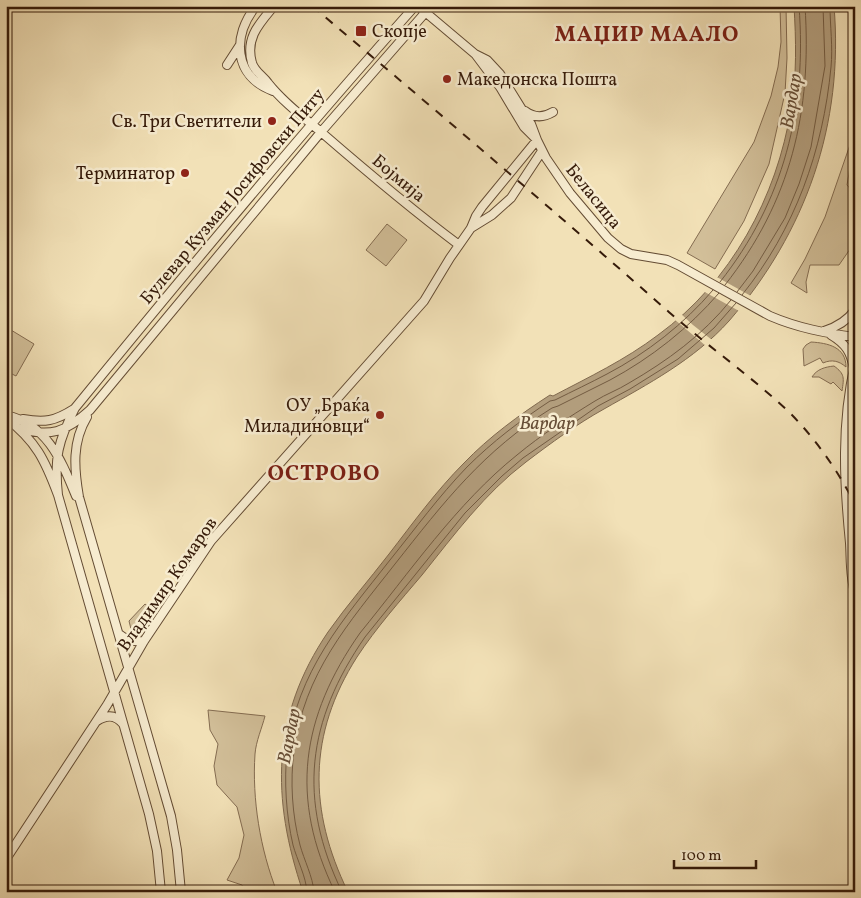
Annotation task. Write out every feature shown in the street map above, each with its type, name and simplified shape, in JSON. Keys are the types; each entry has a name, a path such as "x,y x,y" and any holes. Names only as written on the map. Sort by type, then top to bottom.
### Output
{"street":[{"path":"256,6 244,24 240,45 241,57 246,71 265,88 273,91"},
{"path":"274,6 253,34 250,46 256,71 273,91 321,132"},
{"name":"Булевар Кузман Јосифовски Питу","path":"75,408 311,124 415,6"},
{"name":"Беласица","path":"418,6 429,9 475,54 500,87 524,127 537,140"},
{"name":"Булевар Кузман Јосифовски Питу","path":"64,430 77,422 90,410 321,132 429,9"},
{"path":"228,65 240,45"},
{"name":"Беласица","path":"475,54 487,60 500,74 531,124 542,151 570,193 613,243 634,255 670,261 770,316 786,323 821,332"},
{"path":"523,110 531,116 544,116 553,112"},
{"name":"Бојмија","path":"321,132 402,202 459,245"},
{"name":"Владимир Комаров","path":"6,859 115,691 144,641 211,541 424,301 471,228 482,207 537,140"},
{"name":"Владимир Комаров","path":"471,228 492,215 511,198 542,151"},
{"path":"821,332 845,321 855,310"},
{"path":"821,332 855,336"},
{"path":"821,332 844,344 851,355 854,366 848,393 845,496 855,592"},
{"path":"6,416 42,422 52,420 75,408"},
{"path":"58,495 56,476 57,453 64,430 75,408"},
{"name":"Булевар Кузман Јосифовски Питу","path":"82,512 74,459 77,441 90,410"},
{"path":"6,416 36,447 43,458 58,495 125,726 153,831 160,869 161,892"},
{"path":"19,418 40,434 57,453 82,512 119,634 175,834 180,892"},
{"path":"18,428 40,434 64,430"},
{"path":"855,458 855,511"},
{"path":"119,634 133,642 144,641"},
{"path":"93,724 103,717 109,716 120,720 125,726"}],"shaded area":[{"path":"780,6 786,6 787,58 785,93 769,164 744,221 715,269 687,253 754,142 771,96 778,67 781,42"},
{"path":"853,136 847,185 855,194 855,242 839,265 810,265 806,282 807,293 791,283 825,217"},
{"path":"387,224 407,240 386,266 366,250"},
{"path":"11,330 34,344 16,376 6,371 6,339"},
{"path":"811,342 835,347 843,355 846,367 835,361 823,363 820,358 804,366 803,349"},
{"path":"834,366 843,377 842,391 833,382 831,384 819,377 812,377 821,369"},
{"path":"145,604 160,616 144,641 133,637 129,621"},
{"path":"208,710 265,716 256,749 254,771 256,806 266,859 277,892 245,892 242,885 227,880 239,858 244,835 237,807 217,785 214,766 218,744 210,730"}],"water":[{"name":"Вардар","path":"794,6 834,6 836,50 833,92 825,134 814,174 799,213 779,251 756,287 729,321 701,348 670,370 564,434 526,462 497,487 458,530 372,636 357,657 341,686 329,715 322,744 319,773 320,802 326,832 335,862 348,892 303,892 285,824 282,758 287,726 296,695 309,663 328,632 350,602 434,496 474,453 527,410 550,395 553,396 607,368 658,335 684,314 708,290 728,263 747,235 762,205 775,174 784,142 791,109 795,70"}],"pier":[{"path":"715,276 751,296 739,311 703,291"},
{"path":"680,313 712,340 706,346 674,319"}],"railway":[{"path":"312,6 492,158 670,313 789,412 826,456 855,504"}],"place":[{"name":"Скопје","path":"361,31"},
{"name":"Македонска Пошта","path":"447,79"},
{"name":"Св. Три Светители","path":"272,121"},
{"name":"Терминатор","path":"185,173"},
{"name":"ОУ „Браќа Миладиновци“","path":"380,415"}],"district":[{"name":"МАЏИР МААЛО","path":"647,33"},
{"name":"ОСТРОВО","path":"324,472"}]}
